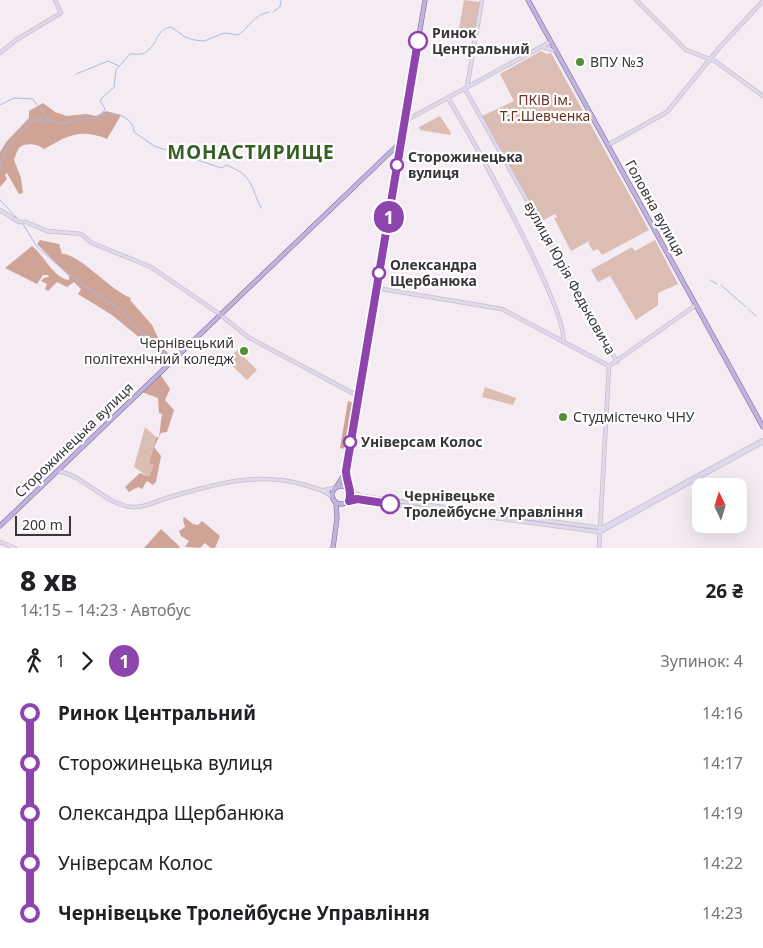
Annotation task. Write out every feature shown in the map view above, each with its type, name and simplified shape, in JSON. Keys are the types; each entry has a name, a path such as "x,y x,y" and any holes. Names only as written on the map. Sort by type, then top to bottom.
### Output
{"main road":[{"path":"337,518 347,502 349,489 346,471 425,0"},
{"name":"Головна вулиця","path":"528,0 550,44 608,145 763,427"},
{"name":"Сторожинецька вулиця","path":"0,526 402,141"},
{"path":"333,548 337,518 336,503 332,498 335,488 346,471"},
{"path":"335,488 342,486 349,489"},
{"path":"336,503 347,502"}],"street":[{"path":"0,53 16,40 61,13 54,0"},
{"path":"466,88 482,0"},
{"path":"636,0 686,50 711,59 738,76 763,96"},
{"path":"608,145 667,112 763,1"},
{"path":"405,121 540,47 550,44"},
{"name":"вулиця Юрія Федьковича","path":"466,88 617,362"},
{"path":"448,98 544,279 560,317 564,340"},
{"path":"0,210 19,222 26,222 54,233 81,234 92,243 151,267 221,315 248,337 358,396"},
{"path":"376,288 502,309 564,340 608,366"},
{"path":"608,366 617,362 696,305"},
{"path":"599,548 608,366"},
{"path":"600,530 763,441"},
{"path":"347,502 361,498 600,530 763,441"},
{"path":"58,471 79,480 116,502 131,507 145,505 226,482 280,478 323,490 335,488"},
{"path":"349,489 361,498"},
{"path":"323,490 332,498"},
{"path":"600,518 604,523 612,523"},
{"path":"0,542 15,548"}],"green space":[{"path":"464,0 480,2 475,31 459,29"},
{"name":"ПКіВ ім. Т.Г.Шевченка","path":"541,51 547,54 551,53 649,230 602,255 598,249 593,251 588,243 591,240 571,251 554,218 557,217 555,214 540,222 482,116 514,101 500,74"},
{"path":"440,116 451,133 450,135 420,130 419,127"},
{"path":"655,240 678,284 658,293 658,305 636,320 610,276 598,282 591,270 632,247 635,251"},
{"path":"237,350 257,370 247,380 227,361"},
{"path":"485,387 516,398 513,405 482,397"},
{"path":"145,427 156,437 149,462 154,465 152,474 147,476 134,467"}],"shaded area":[{"path":"43,103 55,112 67,116 86,114 96,116 106,111 121,115 107,139 89,134 81,134 67,137 44,149 31,144 22,146 18,149 14,160 21,178 23,193 19,194 7,173 5,175 7,179 0,187 0,152 7,141 29,118 29,111"},
{"path":"40,240 59,244 62,254 69,255 77,260 131,298 130,300 152,325 160,342 162,344 168,343 163,348 172,358 168,361 112,315 78,294 81,289 74,282 67,287 57,282 48,291 45,289 47,284 41,281 49,277 48,275 43,275 37,284 5,268 32,246 53,271 69,280 69,276 37,244"},
{"path":"160,374 170,389 165,400 174,410 167,432 161,433 159,437 162,414 159,413 158,398 142,392"},
{"path":"348,401 354,403 346,449 340,448"},
{"path":"156,437 159,437 154,447 161,456 156,482 153,485 147,481 142,489 138,487 129,492 125,487 140,473 147,476 150,475 154,465 149,463"},
{"path":"184,517 193,524 198,525 202,521 220,536 215,548 211,548 205,543 200,548 185,547 189,541 181,536 179,531 185,527"},
{"path":"161,529 180,547 179,548 144,548"}],"waterway":[{"path":"273,12 280,7 281,0"},
{"path":"0,165 6,148 33,120 49,120 64,124 78,119 98,118 105,109 100,100 114,87 116,70 130,54 143,54 150,49 159,34 166,28 171,27 185,37 204,41 224,33 238,35 255,18 269,12"},
{"path":"76,74 108,61 119,66"},
{"path":"0,105 14,98 33,99 37,105"},
{"path":"39,107 49,120"},
{"path":"102,115 113,114 123,116 131,122 134,132 154,146 222,168 226,165 235,169 250,182 261,208"},
{"path":"0,200 17,218"},
{"path":"23,224 37,247 73,278 122,311 136,328 170,358"},
{"path":"710,280 717,284"},
{"path":"721,285 746,307"},
{"path":"748,309 756,316"}],"bus line":[{"name":"1","path":"390,504 357,499 349,501 351,494 346,481 346,471 418,41"}],"place":[{"name":"Ринок Центральний","path":"418,41"},
{"name":"ВПУ №3","path":"580,62"},
{"name":"Сторожинецька вулиця","path":"397,165"},
{"name":"Олександра Щербанюка","path":"379,273"},
{"name":"Чернівецький політехнічний коледж","path":"244,351"},
{"name":"Студмістечко ЧНУ","path":"563,417"},
{"name":"Універсам Колос","path":"350,442"},
{"name":"Чернівецьке Тролейбусне Управління","path":"390,504"}],"district":[{"name":"МОНАСТИРИЩЕ","path":"251,152"}]}
